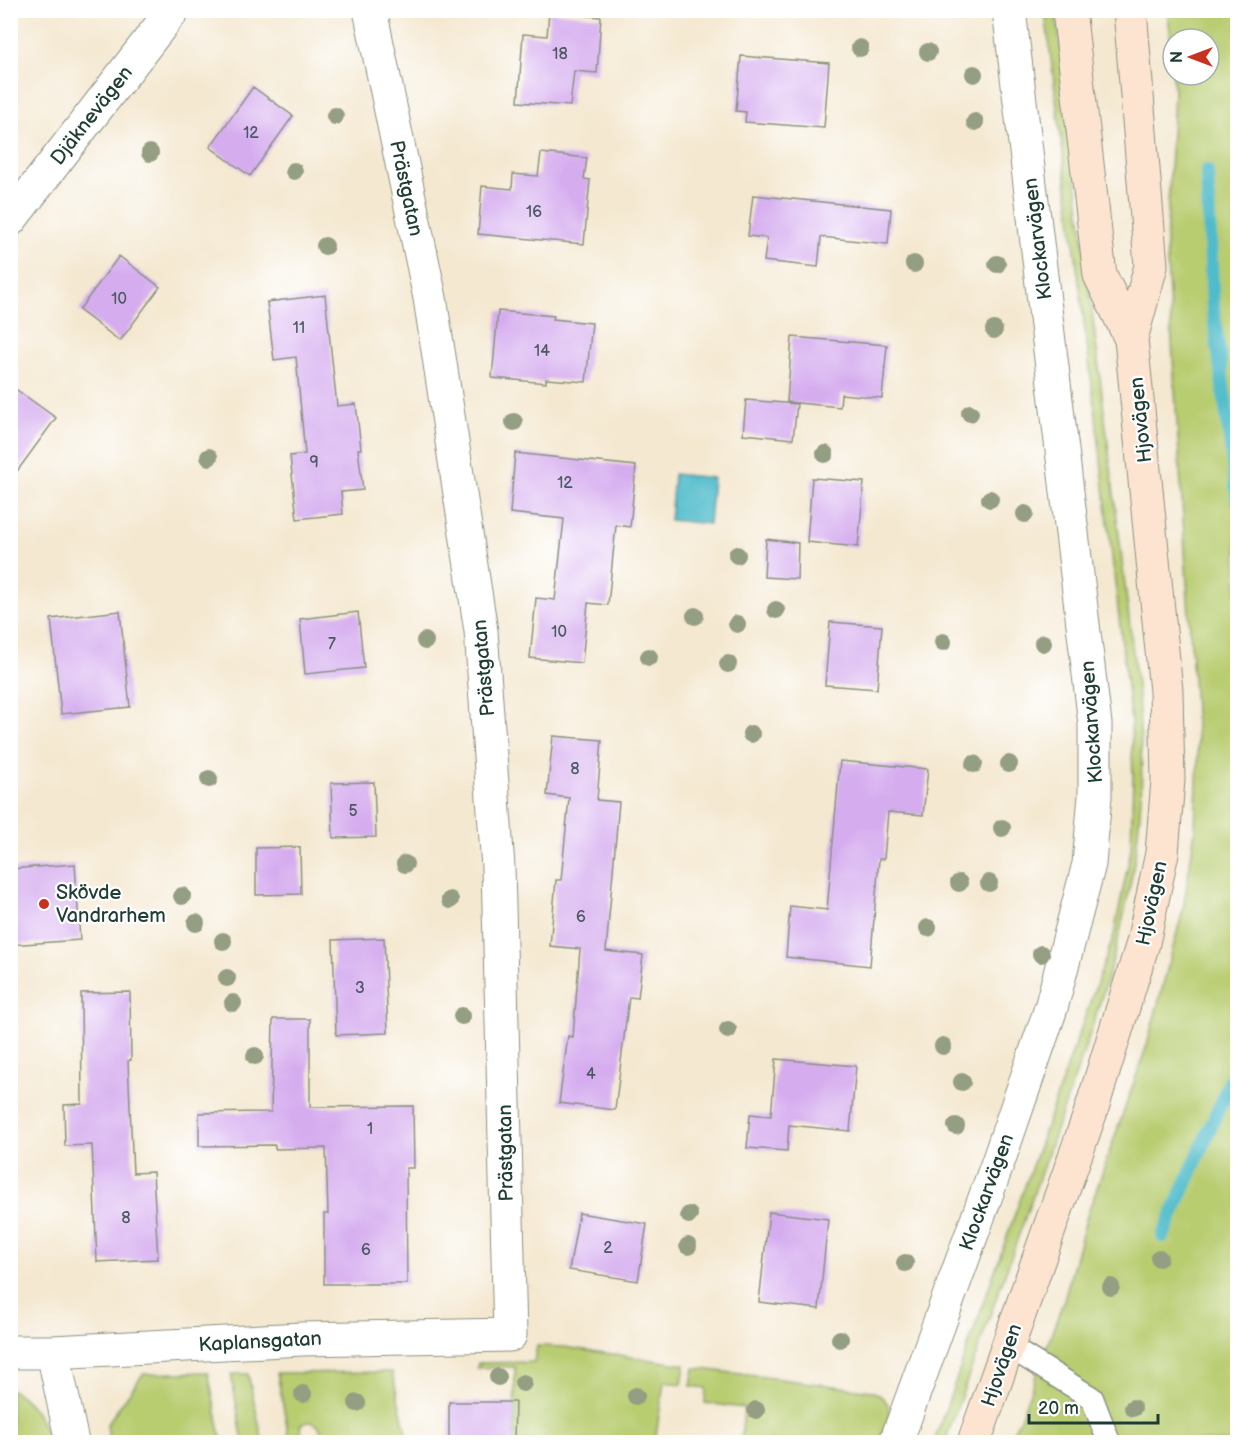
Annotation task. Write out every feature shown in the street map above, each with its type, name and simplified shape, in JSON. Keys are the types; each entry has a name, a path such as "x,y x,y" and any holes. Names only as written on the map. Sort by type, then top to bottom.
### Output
{"main road":[{"name":"Hjovägen","path":"974,1443 1094,1103 1143,943 1162,854 1168,780 1166,691 1131,339 1100,275 1069,10"},
{"name":"Hjovägen","path":"1130,10 1151,266 1131,339"}],"street":[{"name":"Djäknevägen","path":"10,220 173,10"},
{"name":"Prästgatan","path":"369,10 430,298 481,631 498,867 510,1335"},
{"name":"Klockarvägen","path":"896,1443 997,1165 1051,1008 1089,864 1095,796 1095,724 1009,10"},
{"name":"Kaplansgatan","path":"10,1352 53,1352 302,1338 510,1335"},
{"path":"53,1352 72,1443"}],"lane":[{"path":"1008,1346 1092,1398 1109,1443"}],"green space":[{"path":"1045,11 1056,11 1137,685 1141,798 1137,845 1129,891 1119,937 1092,1028 945,1442 934,1442 1114,935 1131,849 1133,777 1131,722"},
{"path":"1167,11 1237,11 1237,1442 1007,1442 1020,1419 1065,1297 1086,1219 1147,1045 1183,910 1195,830 1198,759 1166,246 1174,87 1221,87 1221,27 1170,27"},
{"path":"537,1346 564,1347 685,1365 682,1384 664,1382 655,1442 514,1442 515,1367 477,1368 478,1363 534,1362"},
{"path":"694,1368 872,1391 886,1401 889,1407 888,1420 879,1442 741,1442 744,1408 705,1403 706,1388 691,1386"},
{"path":"208,1372 222,1442 109,1442 107,1424 143,1374"},
{"path":"392,1372 408,1442 370,1442 369,1435 363,1431 324,1439 321,1430 313,1422 300,1425 301,1441 294,1441 289,1437 277,1373"},
{"path":"231,1374 248,1374 263,1442 243,1442"},
{"path":"10,1389 30,1405 43,1426 49,1442 11,1442"}],"water":[{"path":"674,474 713,478 709,524 670,520"}],"building":[{"path":"549,12 601,17 597,73 574,71 570,106 518,102 523,34 547,36"},
{"path":"741,56 829,63 824,128 745,122 746,112 736,111"},
{"path":"253,87 293,116 250,176 210,147"},
{"path":"541,153 587,158 584,179 590,180 584,244 478,234 482,186 512,189 513,174 538,176"},
{"path":"753,195 891,209 888,244 821,237 818,267 764,261 767,238 748,236"},
{"path":"119,256 160,287 120,341 79,310"},
{"path":"325,295 337,406 356,404 363,490 341,492 343,514 297,519 290,456 305,454 296,357 274,360 267,302"},
{"path":"498,311 554,316 553,319 592,323 586,382 546,379 546,383 492,378"},
{"path":"792,337 887,345 882,398 841,394 840,407 787,402"},
{"path":"10,385 56,418 10,481"},
{"path":"746,400 797,404 793,439 743,434"},
{"path":"515,453 636,466 630,527 616,525 608,605 588,603 582,663 530,658 536,598 555,600 564,519 510,513"},
{"path":"812,478 864,482 858,547 807,542"},
{"path":"766,539 798,543 797,579 764,577"},
{"path":"120,611 130,707 61,714 51,619"},
{"path":"358,612 364,668 305,674 300,619"},
{"path":"830,622 882,626 877,689 825,685"},
{"path":"553,736 602,740 597,800 619,802 606,951 643,955 638,998 629,997 615,1110 559,1103 568,1036 573,1037 580,949 550,946 556,880 561,880 569,798 547,795"},
{"path":"840,761 928,769 923,815 888,812 884,859 879,859 870,966 786,957 790,906 827,910"},
{"path":"374,782 376,837 333,838 331,783"},
{"path":"300,847 301,894 256,895 256,848"},
{"name":"Skövde Vandrarhem","path":"75,864 80,940 10,945 10,869"},
{"path":"384,938 388,1033 336,1035 333,940"},
{"path":"130,992 131,1060 128,1061 133,1173 153,1172 158,1259 97,1262 92,1145 65,1146 64,1105 82,1104 81,993"},
{"path":"273,1019 310,1019 310,1107 413,1106 414,1168 406,1168 407,1284 324,1284 324,1214 328,1214 326,1148 275,1149 275,1145 199,1146 199,1113 271,1112"},
{"path":"776,1059 856,1066 850,1131 789,1125 787,1151 747,1148 750,1114 771,1116"},
{"path":"769,1212 828,1219 819,1309 759,1302"},
{"path":"579,1213 647,1224 638,1281 569,1270"},
{"path":"449,1402 515,1402 514,1443 449,1443"}],"waterway":[{"path":"1207,171 1213,309 1238,500"},
{"path":"1163,1236 1238,1064"}],"place":[{"name":"Skövde Vandrarhem","path":"44,904"}]}
